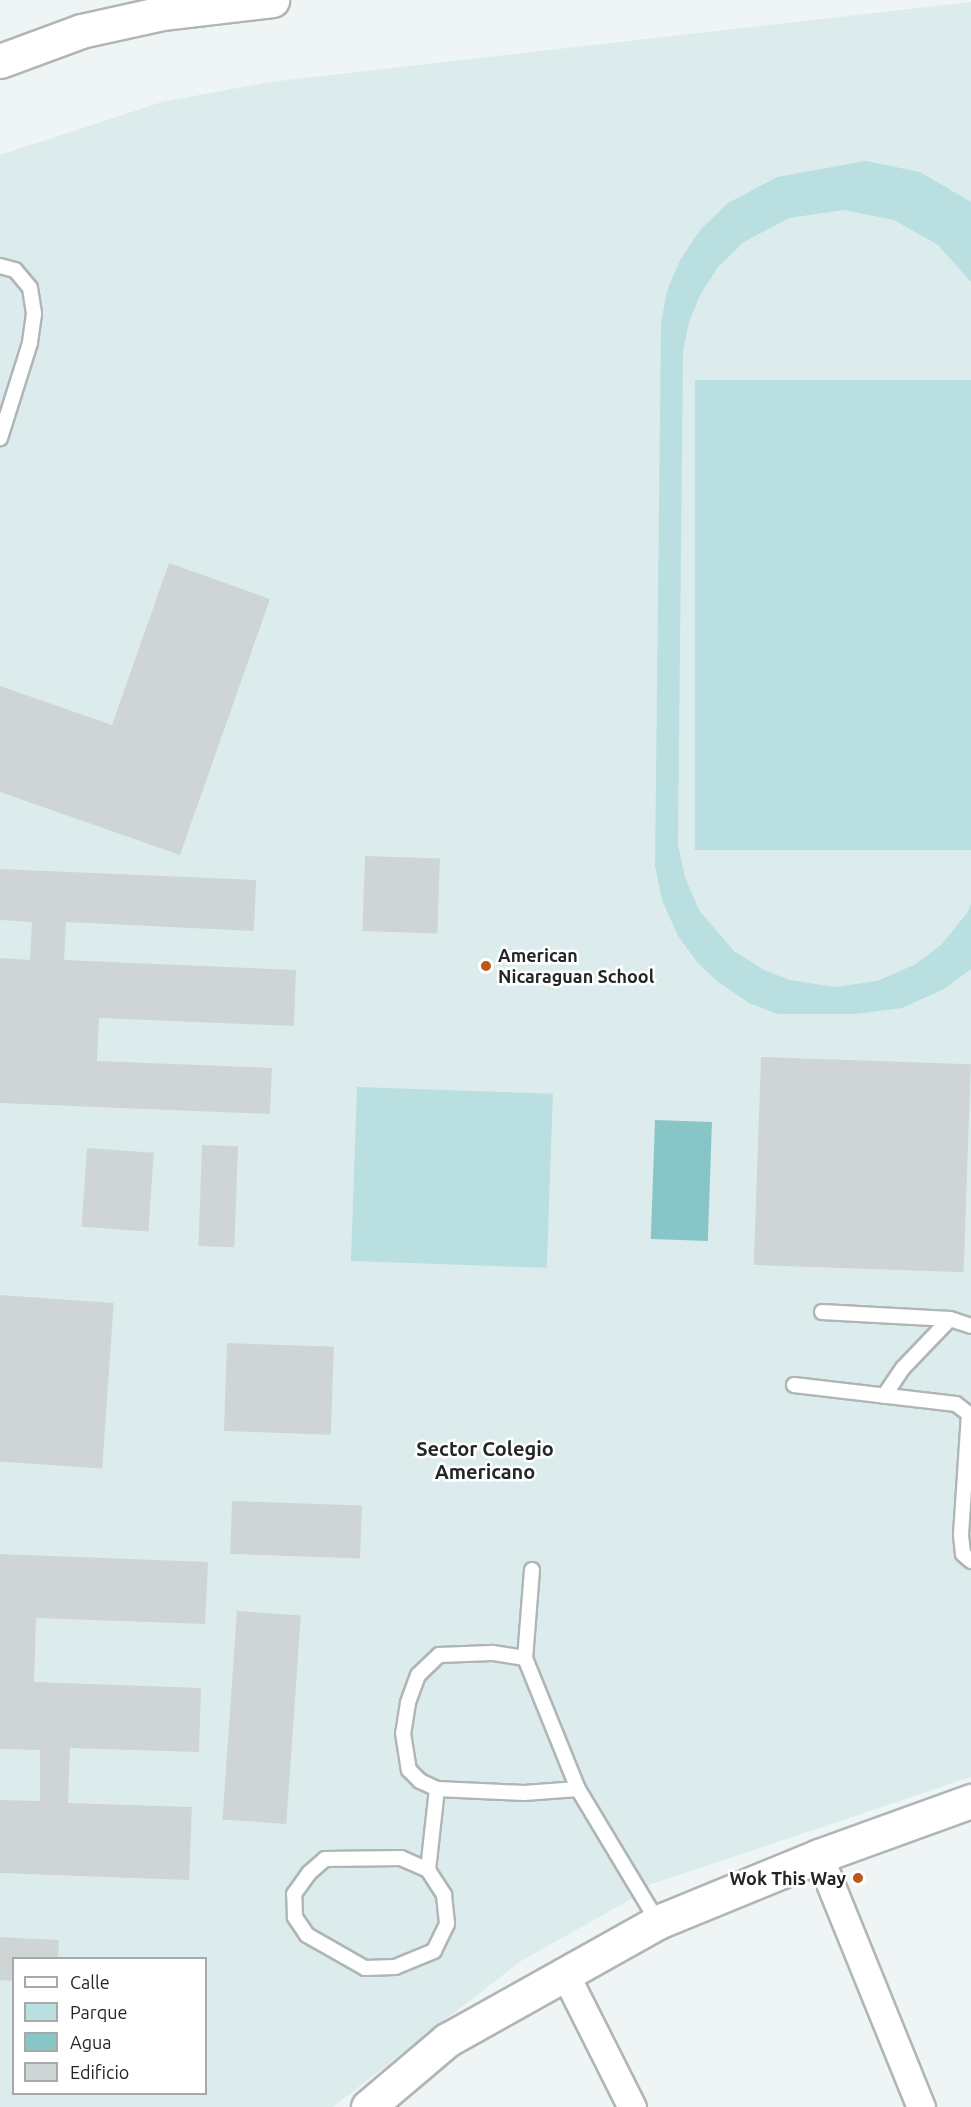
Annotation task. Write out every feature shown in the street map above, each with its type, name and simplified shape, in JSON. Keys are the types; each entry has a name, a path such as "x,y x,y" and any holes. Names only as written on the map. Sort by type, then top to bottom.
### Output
{"street":[{"path":"0,61 81,31 162,13 272,0"},
{"path":"368,2107 447,2040 658,1922 819,1856 971,1802"},
{"path":"819,1856 921,2107"},
{"path":"565,1974 632,2107"}],"lane":[{"path":"0,266 15,270 30,288 34,314 30,343 0,438"},
{"path":"822,1312 950,1319 971,1326"},
{"path":"884,1396 903,1368 950,1319"},
{"path":"794,1385 956,1404 969,1414 961,1535 963,1554 971,1561"},
{"path":"532,1570 525,1658 578,1789 658,1922"},
{"path":"525,1658 492,1653 439,1655 418,1675 408,1703 404,1733 409,1770 420,1781 437,1789 524,1793 578,1789"},
{"path":"428,1870 401,1858 325,1859 309,1873 294,1894 295,1917 307,1935 365,1968 395,1967 434,1951 447,1924 444,1895 428,1870 437,1789"}],"shaded area":[{"name":"American Nicaraguan School","path":"971,2 971,1777 649,1885 642,1893 521,1961 333,2107 0,2107 0,155 162,102 270,82"}],"green space":[{"path":"866,161 920,172 971,202 971,282 938,245 894,220 844,210 789,218 744,242 718,267 700,295 689,322 683,351 678,845 685,877 699,910 734,951 764,970 790,980 835,987 877,981 916,964 941,945 967,913 971,904 971,969 944,989 902,1008 855,1014 778,1014 749,1003 717,981 697,962 678,936 662,900 655,866 661,323 667,291 680,260 700,230 728,203 777,177"},
{"path":"695,380 971,380 971,850 695,850"},
{"path":"357,1087 553,1094 547,1268 351,1261"}],"water":[{"path":"655,1120 712,1122 708,1241 651,1239"}],"building":[{"path":"169,563 270,599 180,855 0,792 0,686 112,725"},
{"path":"365,856 440,859 437,934 362,931"},
{"path":"0,869 256,880 254,931 66,922 64,960 296,970 294,1026 99,1018 97,1061 272,1068 270,1114 0,1103 0,958 30,960 32,922 0,920"},
{"path":"761,1057 971,1064 964,1272 754,1265"},
{"path":"202,1145 238,1146 234,1247 198,1246"},
{"path":"87,1148 154,1153 148,1231 81,1227"},
{"path":"0,1295 114,1303 102,1469 0,1461"},
{"path":"227,1343 334,1347 331,1435 224,1431"},
{"path":"232,1501 362,1506 360,1559 230,1554"},
{"path":"0,1554 208,1562 205,1624 36,1618 34,1682 201,1688 199,1752 70,1748 68,1803 192,1807 189,1880 0,1873 0,1800 40,1801 40,1750 0,1749"},
{"path":"237,1611 301,1615 286,1824 222,1819"},
{"path":"0,1937 59,1940 58,1957 12,1957 12,1981 0,1980"}],"place":[{"name":"American Nicaraguan School","path":"486,966"},
{"name":"Wok This Way","path":"858,1878"}],"district":[{"name":"Sector Colegio Americano","path":"485,1460"}]}
